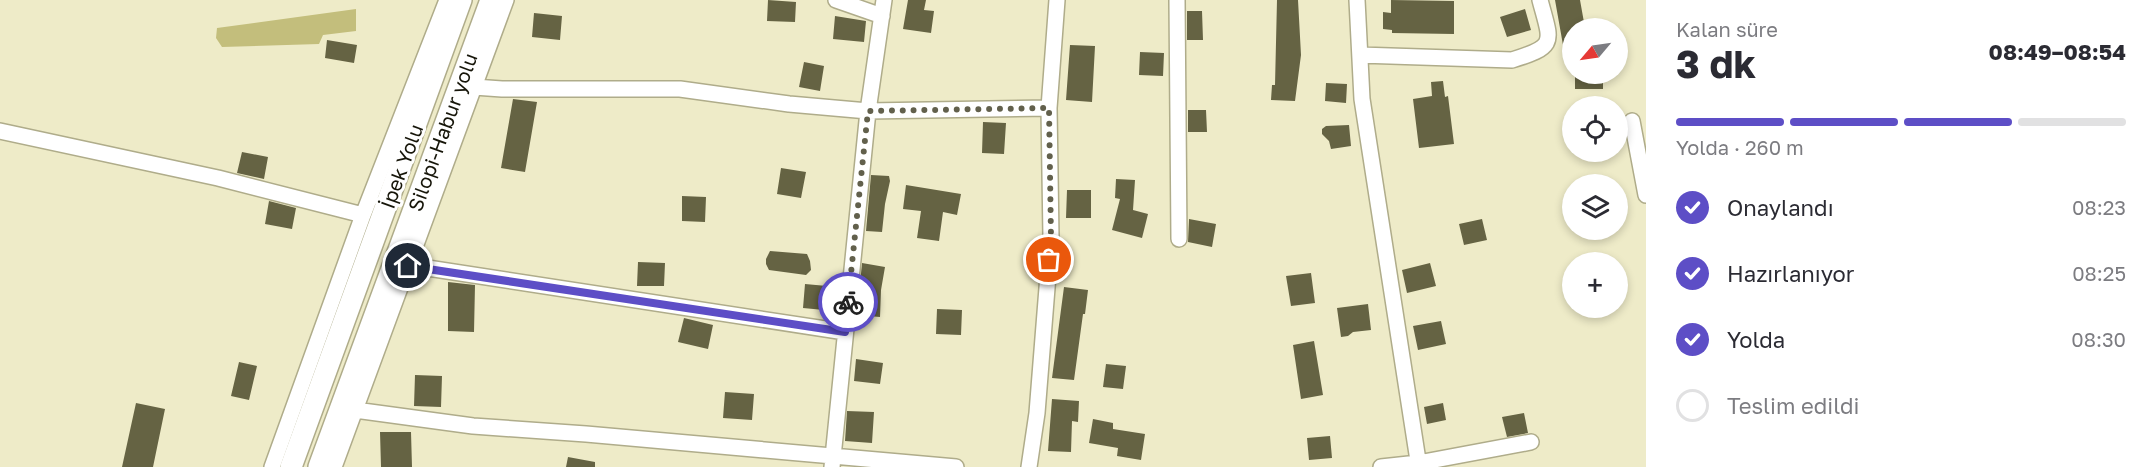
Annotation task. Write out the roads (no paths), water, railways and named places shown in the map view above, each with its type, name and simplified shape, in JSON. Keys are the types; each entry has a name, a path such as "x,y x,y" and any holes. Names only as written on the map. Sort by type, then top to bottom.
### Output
{"highway":[{"name":"İpek Yolu","path":"291,467 461,0"},
{"name":"Silopi-Habur yolu","path":"319,467 491,0"}],"street":[{"path":"272,467 363,215 447,0"},
{"path":"334,467 506,0"},
{"path":"836,0 882,16"},
{"path":"832,462 868,111 884,0"},
{"path":"1029,467 1037,413 1051,238 1049,108 1057,0"},
{"path":"1177,0 1179,239"},
{"path":"1357,0 1362,99 1419,465"},
{"path":"1360,55 1512,60 1534,54 1546,47 1550,37 1540,0"},
{"path":"474,87 680,89 789,104 868,111 1049,108"},
{"path":"1632,121 1646,195"},
{"path":"0,131 218,178 363,215"},
{"path":"408,266 845,332"},
{"path":"355,410 473,426 586,434 832,462 956,467"},
{"path":"1381,467 1419,465 1531,442"}]}
